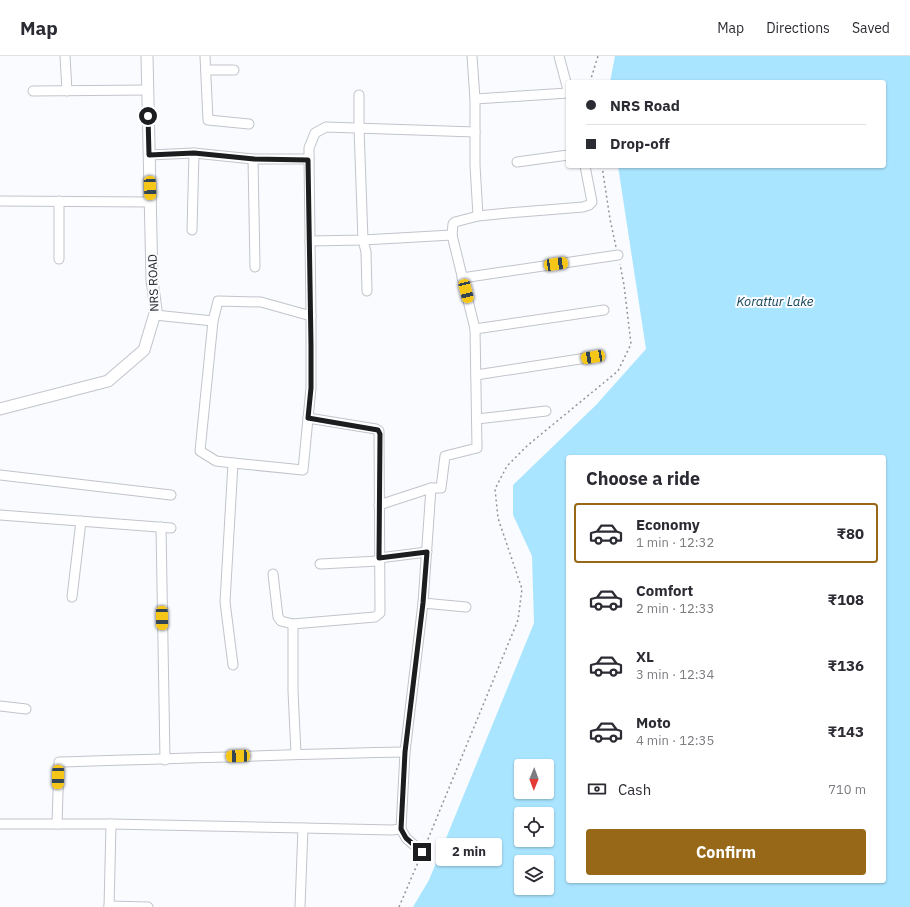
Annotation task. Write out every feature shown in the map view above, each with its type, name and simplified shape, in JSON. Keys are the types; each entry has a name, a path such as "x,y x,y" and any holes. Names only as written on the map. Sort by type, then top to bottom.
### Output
{"street":[{"path":"65,56 67,91"},
{"name":"NRS ROAD","path":"0,409 108,381 144,350 156,310 152,280 147,56"},
{"path":"205,56 208,120 249,124"},
{"path":"472,56 475,99 475,165 478,216"},
{"path":"559,56 566,82"},
{"path":"206,70 234,70"},
{"path":"33,91 148,90"},
{"path":"475,99 566,93"},
{"path":"359,95 363,240 366,252 367,291"},
{"path":"311,316 261,302 218,302 213,321 200,452 216,461 303,470 311,388 311,316 308,160 315,133 326,127 475,132"},
{"path":"192,230 194,153"},
{"path":"149,155 194,153 254,159 308,160"},
{"path":"517,162 566,155"},
{"path":"254,159 255,266"},
{"path":"379,505 431,488 441,488 445,456 477,448 475,329 452,235 452,227 455,222 478,216 583,207 589,205 592,202 585,168"},
{"path":"0,201 151,202"},
{"path":"59,201 59,259"},
{"path":"310,241 363,240 452,235"},
{"path":"462,278 618,255"},
{"path":"475,329 604,310"},
{"path":"155,315 213,321"},
{"path":"476,375 593,357"},
{"path":"477,419 546,411"},
{"path":"273,574 278,617 281,621 293,624 377,617 380,614 379,431 376,429 308,418"},
{"path":"233,463 225,602 233,665"},
{"path":"0,475 171,495"},
{"path":"422,852 406,838 401,829 405,752 423,603 431,488"},
{"path":"0,515 171,528"},
{"path":"72,597 81,521"},
{"path":"161,528 165,760"},
{"path":"320,564 379,560 427,552"},
{"path":"423,603 466,607"},
{"path":"293,624 293,691 296,754"},
{"path":"0,706 26,710"},
{"path":"57,824 59,762 405,752"},
{"path":"0,824 111,824 358,830 401,829"},
{"path":"111,824 109,906 148,907"},
{"path":"300,907 303,828"}],"path":[{"path":"591,80 598,56"},
{"path":"399,907 518,620 522,589 498,518 496,489 508,466 528,445 618,371 631,344 624,285 610,219 602,168"}],"water":[{"name":"Korattur Lake","path":"615,56 910,56 910,907 413,907 429,880 534,623 532,556 513,515 513,485 596,405 646,349 618,168 886,168 886,80 610,80"}],"route":[{"path":"148,116 149,155 194,153 254,159 308,160 311,316 311,388 308,418 376,429 379,431 379,558 427,552 423,603 405,752 401,829 406,838 422,852"}]}
